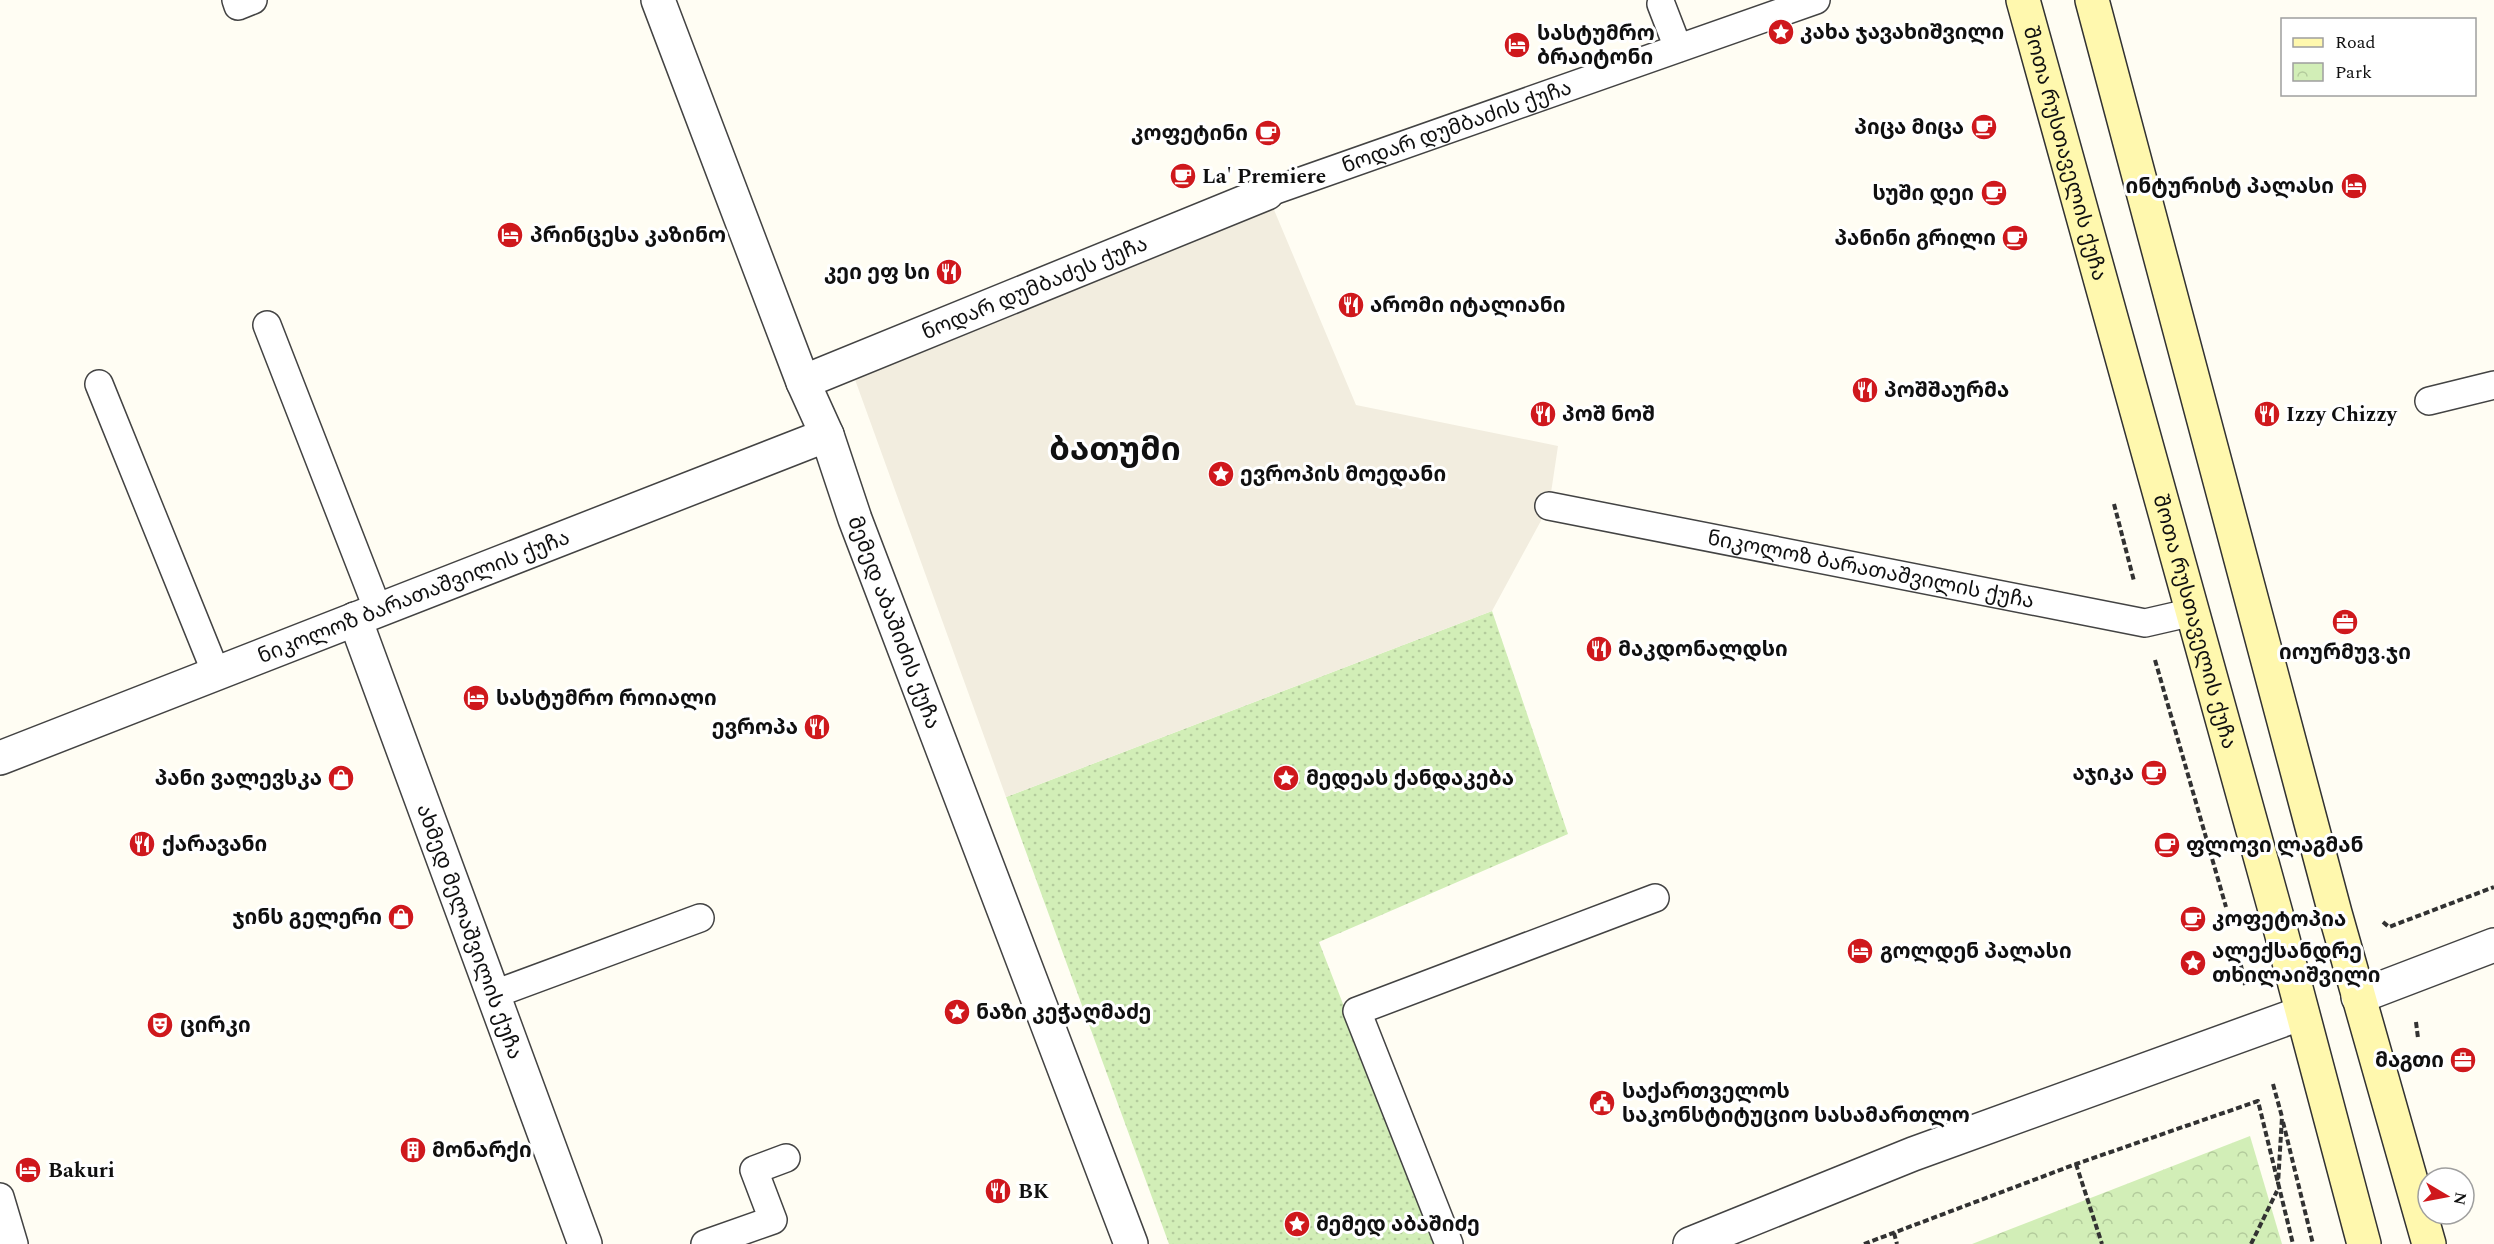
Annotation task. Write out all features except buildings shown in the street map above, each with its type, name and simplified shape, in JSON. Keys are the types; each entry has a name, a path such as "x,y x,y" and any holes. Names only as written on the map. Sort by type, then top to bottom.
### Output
{"main road":[{"name":"შოთა რუსთაველის ქუჩა","path":"2023,0 2193,612 2364,1244"},
{"path":"2092,0 2358,997 2429,1244"}],"street":[{"name":"მემედ აბაშიძის ქუჩა","path":"658,0 803,382 827,435 855,519 1131,1244"},
{"name":"ნოდარ დუმბაძეს ქუჩა","path":"803,382 1267,193"},
{"name":"ნიკოლოზ ბარათაშვილის ქუჩა","path":"0,758 827,435"},
{"name":"ახმედ მელაშვილის ქუჩა","path":"367,614 492,995 585,1244"},
{"path":"2358,997 2494,945"},
{"path":"1690,1244 1913,1154 2302,1013"}],"lane":[{"path":"236,0 238,6 253,0"},
{"name":"ნოდარ დუმბაძის ქუჩა","path":"1267,193 1816,0"},
{"path":"1661,4 1678,48"},
{"path":"267,325 367,614"},
{"path":"99,384 216,673"},
{"path":"2429,401 2494,385"},
{"name":"ნიკოლოზ ბარათაშვილის ქუჩა","path":"1549,506 2145,623 2193,612"},
{"path":"1449,1244 1357,1011 1654,898"},
{"path":"492,995 700,918"},
{"path":"705,1244 773,1220 754,1170 786,1158"},
{"path":"0,1197 14,1244"}],"path":[{"path":"2381,920 2389,927 2494,887"},
{"path":"2273,1084 2313,1244"},
{"path":"1864,1244 2076,1164 2258,1101 2293,1244"},
{"path":"2251,1244 2278,1190 2282,1118"},
{"path":"2076,1164 2102,1244"},
{"path":"1894,1233 1897,1244"}],"green space":[{"path":"1492,611 1568,834 1319,942 1436,1244 1169,1244 1006,797"},
{"path":"2250,1136 2282,1244 1972,1244"}],"shaded area":[{"name":"ევროპის მოედანი","path":"1267,193 1356,405 1558,446 1549,506 1492,611 1006,797 849,363"}],"place":[{"name":"კახა ჯავახიშვილი","path":"1781,32"},
{"name":"სასტუმრო ბრაიტონი","path":"1517,45"},
{"name":"პიცა მიცა","path":"1984,127"},
{"name":"კოფეტინი","path":"1268,133"},
{"name":"La' Premiere","path":"1183,176"},
{"name":"ინტურისტ პალასი","path":"2354,186"},
{"name":"სუში დეი","path":"1994,193"},
{"name":"პრინცესა კაზინო","path":"510,235"},
{"name":"პანინი გრილი","path":"2015,238"},
{"name":"კეი ეფ სი","path":"949,272"},
{"name":"არომი იტალიანი","path":"1351,305"},
{"name":"პოშშაურმა","path":"1865,390"},
{"name":"პოშ ნოშ","path":"1543,414"},
{"name":"Izzy Chizzy","path":"2267,414"},
{"name":"ევროპის მოედანი","path":"1221,474"},
{"name":"იოურმუვ.ჯი","path":"2345,622"},
{"name":"მაკდონალდსი","path":"1599,649"},
{"name":"სასტუმრო როიალი","path":"476,698"},
{"name":"ევროპა","path":"817,727"},
{"name":"აჯიკა","path":"2154,773"},
{"name":"პანი ვალევსკა","path":"341,778"},
{"name":"მედეას ქანდაკება","path":"1286,778"},
{"name":"ქარავანი","path":"142,844"},
{"name":"ფლოვი ლაგმან","path":"2167,845"},
{"name":"ჯინს გელერი","path":"401,917"},
{"name":"კოფეტოპია","path":"2193,919"},
{"name":"გოლდენ პალასი","path":"1860,951"},
{"name":"ალექსანდრე თხილაიშვილი","path":"2193,963"},
{"name":"ნაზი კეჭაღმაძე","path":"957,1012"},
{"name":"ცირკი","path":"160,1025"},
{"name":"მაგთი","path":"2463,1060"},
{"name":"საქართველოს საკონსტიტუციო სასამართლო","path":"1602,1103"},
{"name":"მონარქი","path":"413,1150"},
{"name":"Bakuri","path":"28,1170"},
{"name":"BK","path":"998,1191"},
{"name":"მემედ აბაშიძე","path":"1297,1224"}],"district":[{"name":"ბათუმი","path":"1115,448"}]}
